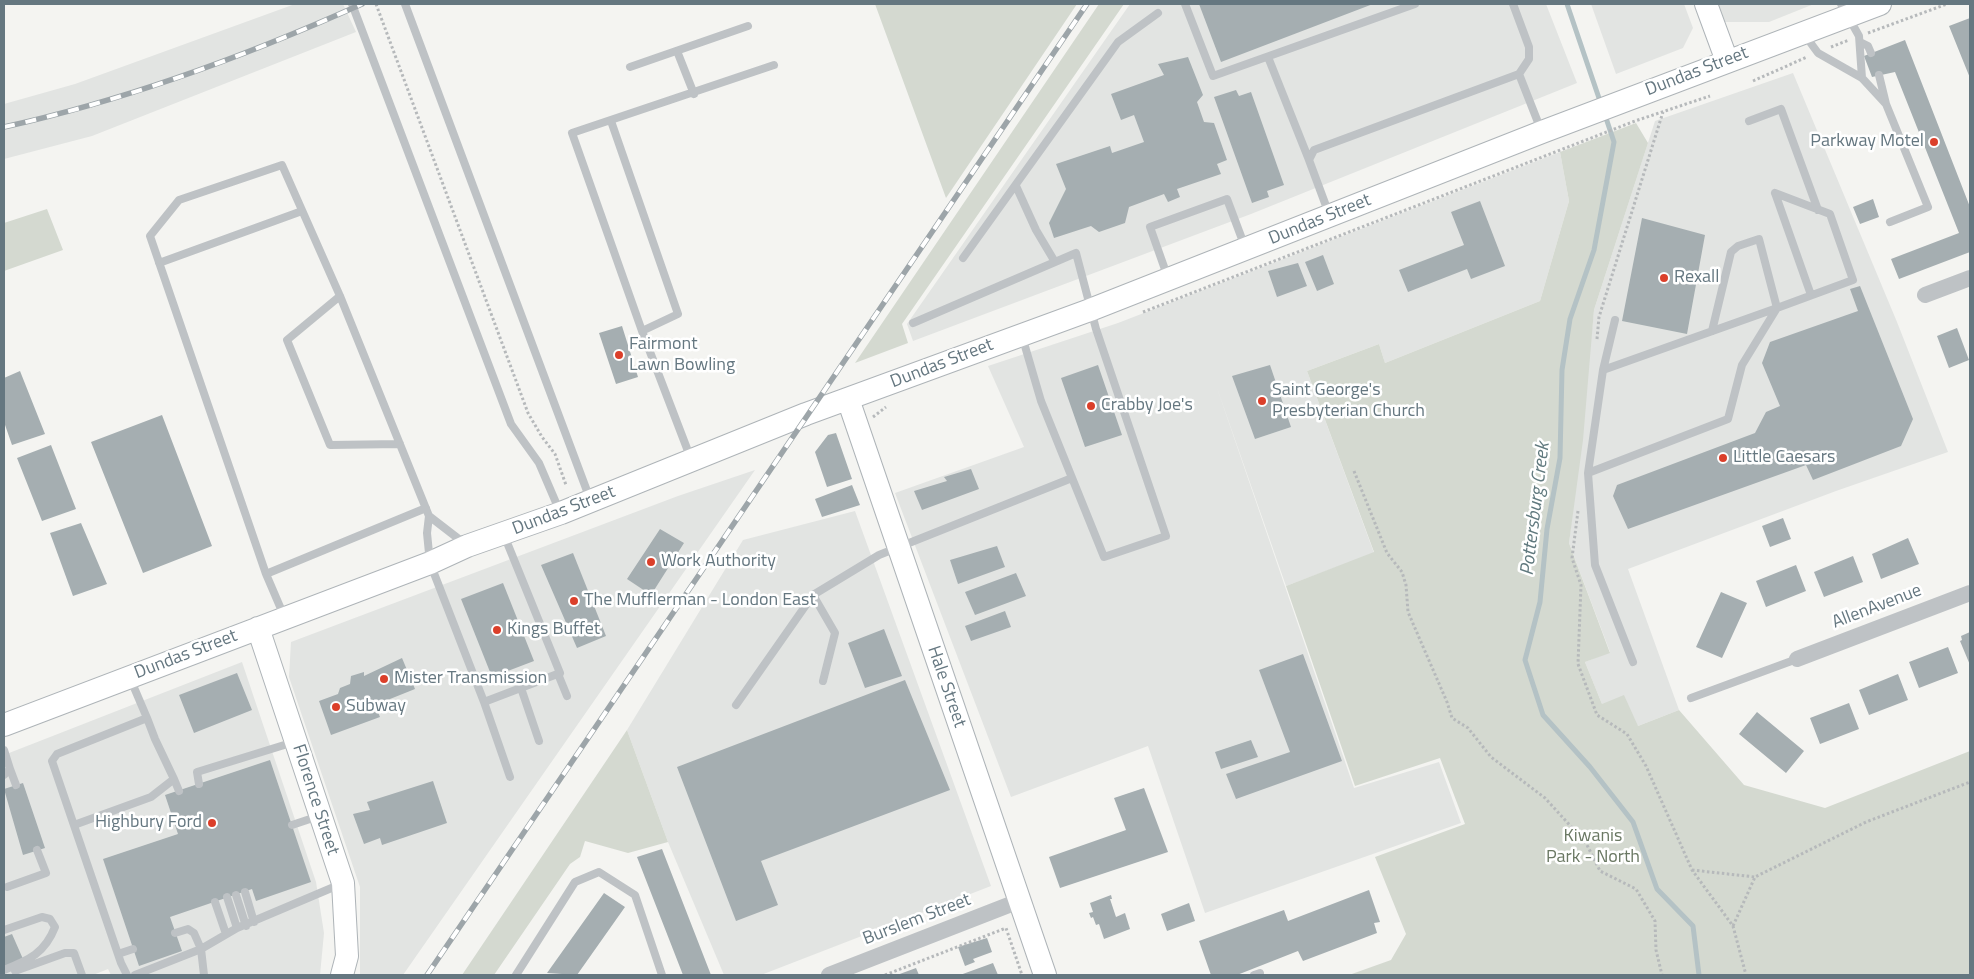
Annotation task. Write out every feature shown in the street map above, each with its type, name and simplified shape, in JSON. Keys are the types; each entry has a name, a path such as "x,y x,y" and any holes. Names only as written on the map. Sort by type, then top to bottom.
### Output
{"main road":[{"path":"1706,4 1726,61"},
{"name":"Dundas Street","path":"4,725 430,563 467,546 504,535 561,513 848,399 1168,280 1542,132 1803,32 1844,10 1880,4"},
{"name":"Hale Street","path":"848,399 1045,975"},
{"name":"Florence Street","path":"258,628 343,883 347,956 342,975"}],"street":[{"path":"1925,295 1970,278"},
{"name":"AllenAvenue","path":"1797,659 1970,594"},
{"name":"Burslem Street","path":"829,975 1019,901"}],"lane":[{"path":"352,4 511,424 539,463 561,513"},
{"path":"404,4 590,501"},
{"path":"1185,4 1213,76 1415,4"},
{"path":"1309,160 1314,150 1519,74 1529,59 1530,47 1513,4"},
{"path":"1844,10 1860,42 1862,78"},
{"path":"964,258 1118,42 1158,13"},
{"path":"630,67 748,26"},
{"path":"1803,32 1818,53 1862,78 1886,104"},
{"path":"1860,42 1868,46 1871,54"},
{"path":"677,51 694,94"},
{"path":"1268,57 1330,216"},
{"path":"692,461 642,331 572,133 774,66"},
{"path":"1519,74 1542,132"},
{"path":"1879,75 1886,104 1928,207 1890,222"},
{"path":"1748,121 1781,109 1818,210"},
{"path":"611,121 678,314 642,331"},
{"path":"285,618 266,574 150,236 179,200 282,165 340,296 429,516 427,533 430,563 484,702 510,777"},
{"path":"1016,186 1036,230 1055,262"},
{"path":"1604,370 1712,332 1853,280 1830,214 1775,193 1812,295"},
{"path":"1168,280 1150,227 1227,199 1246,249"},
{"path":"159,263 302,211"},
{"path":"1588,473 1728,419 1742,365 1777,308 1759,239 1738,246 1731,252 1728,258 1712,332"},
{"path":"913,323 1076,253 1090,310 1166,536 1104,557 1041,401 1022,334"},
{"path":"340,296 287,340 330,445 400,444"},
{"path":"1615,320 1604,370 1588,473 1595,565 1633,662"},
{"path":"736,705 812,595 879,555 1072,478"},
{"path":"266,574 426,508"},
{"path":"429,516 467,546"},
{"path":"504,535 567,696"},
{"path":"812,595 835,634 823,681"},
{"path":"1691,698 1797,659"},
{"path":"484,702 558,674"},
{"path":"130,677 154,739 179,791"},
{"path":"520,688 539,741"},
{"path":"127,975 118,954 52,761 57,754 147,718"},
{"path":"200,784 197,772 296,742"},
{"path":"4,750 7,772 16,785"},
{"path":"74,825 151,797 174,779"},
{"path":"292,825 321,815"},
{"path":"4,878 5,887 46,873 37,850"},
{"path":"516,975 575,882 598,872 635,895 662,975"},
{"path":"135,975 201,949 237,928 246,926 343,883"},
{"path":"245,892 254,922"},
{"path":"236,894 246,926"},
{"path":"227,897 237,928"},
{"path":"215,902 226,934"},
{"path":"4,930 42,917 50,919 55,927 49,942 30,960 4,970"},
{"path":"175,933 188,930 194,933 201,949 204,975"},
{"path":"118,954 133,949"},
{"path":"4,975 65,953 74,953 82,975"},
{"path":"1254,975 1260,973 1260,975"}],"path":[{"path":"376,4 528,413 555,454 566,486"},
{"path":"1942,5 1947,4"},
{"path":"1586,140 1635,121 1710,96"},
{"path":"1596,345 1599,317 1663,112"},
{"path":"1354,471 1387,553 1402,572 1406,585 1408,612 1447,702 1452,718 1468,728 1491,757 1545,798 1586,843 1600,871 1636,889 1655,921 1656,950 1662,975"},
{"path":"1579,503 1572,558 1581,585 1578,664 1597,714 1627,734 1646,766 1692,870 1733,926 1746,975"},
{"path":"1692,870 1755,877 1866,822 1970,782"},
{"path":"1733,926 1755,877"},
{"path":"885,975 1006,928 1022,975"}],"shaded area":[{"path":"295,4 343,4 356,32 92,136 4,159 4,104 75,84"},
{"path":"1130,4 1546,4 1577,83 1251,214 913,341 907,324"},
{"path":"1591,4 1684,4 1693,28 1683,48 1616,74"},
{"path":"1717,4 1814,4 1769,22 1723,22"},
{"path":"1793,73 1897,322 1948,452 1836,491 1628,569 1679,710 1638,726 1602,704 1585,662 1610,652 1569,543 1594,310 1655,121"},
{"path":"1560,152 1569,201 1540,301 1385,363 1379,344 1307,371 1374,553 1286,586 1216,385 1354,788 1439,762 1461,823 1205,913 1148,746 1011,797 895,493 1024,447 988,366 1118,323"},
{"path":"755,470 403,975 360,975 360,887 289,677 291,642 678,496"},
{"path":"855,511 991,886 761,975 724,975 668,842 627,730 743,540"},
{"path":"242,662 316,882 324,933 320,975 111,975 108,969 93,975 4,975 4,755"}],"green space":[{"path":"875,4 1077,4 946,198"},
{"path":"1099,4 1124,4 902,324 908,343 855,363"},
{"name":"Kiwanis Park - North","path":"1636,123 1648,143 1594,310 1583,440 1569,543 1610,653 1585,662 1602,704 1624,695 1638,726 1679,710 1744,785 1825,808 1970,751 1970,975 1349,975 1391,960 1406,934 1375,857 1465,824 1440,758 1355,786 1286,586 1374,552 1307,371 1379,344 1385,363 1540,301 1569,201 1560,152"},
{"path":"47,209 63,250 4,271 4,223"},
{"path":"627,730 668,842 628,853 585,841 580,857 570,864 494,975 462,975"}],"building":[{"path":"1199,4 1373,4 1221,62"},
{"path":"1970,18 1970,78 1949,26"},
{"name":"Parkway Motel","path":"1905,40 1970,207 1970,252 1899,279 1891,259 1959,233 1895,72 1872,77 1864,56"},
{"path":"1188,57 1203,95 1197,102 1204,122 1214,123 1227,160 1217,164 1221,174 1177,189 1180,197 1168,202 1164,194 1129,207 1125,223 1099,232 1091,226 1054,238 1049,223 1066,189 1056,164 1110,146 1112,153 1144,142 1134,115 1121,120 1111,94 1164,75 1158,64"},
{"path":"1236,90 1239,96 1251,92 1284,185 1267,191 1269,197 1252,203 1214,97"},
{"path":"1873,199 1879,217 1860,224 1853,207"},
{"path":"1480,201 1505,266 1471,279 1467,269 1408,292 1399,270 1464,245 1451,212"},
{"name":"Rexall","path":"1642,218 1705,235 1687,334 1622,321"},
{"path":"1323,255 1334,284 1317,291 1305,262"},
{"path":"1298,263 1307,286 1277,297 1268,271"},
{"path":"1860,286 1913,419 1901,446 1813,480 1806,465 1628,529 1613,496 1617,485 1755,433 1766,412 1780,406 1762,363 1770,342 1858,311 1850,289"},
{"name":"Fairmont Lawn Bowling","path":"622,326 638,377 616,384 599,333"},
{"path":"1957,328 1969,360 1949,368 1937,336"},
{"name":"Crabby Joe's","path":"1098,365 1122,435 1085,447 1061,378"},
{"name":"Saint George's Presbyterian Church","path":"1270,365 1291,427 1255,439 1232,376"},
{"path":"20,371 45,434 12,445 4,422 4,378"},
{"path":"162,415 212,546 143,573 91,442"},
{"path":"836,433 852,479 827,487 815,452 828,435"},
{"path":"51,445 76,509 42,521 17,458"},
{"path":"971,469 979,489 922,510 914,491 947,481 944,477"},
{"path":"852,485 860,505 822,517 815,499"},
{"path":"1783,518 1791,539 1770,547 1762,526"},
{"path":"81,523 107,584 73,596 50,533"},
{"path":"660,529 684,543 651,595 627,579"},
{"path":"1908,538 1919,564 1881,579 1872,554"},
{"path":"997,546 1005,567 958,584 950,560"},
{"name":"The Mufflerman - London East","path":"573,553 606,636 577,648 541,565"},
{"path":"1853,556 1863,582 1824,597 1814,572"},
{"path":"1796,565 1806,591 1766,607 1756,581"},
{"path":"1016,573 1026,596 975,615 965,592"},
{"name":"Kings Buffet","path":"503,583 534,661 492,677 461,599"},
{"path":"1721,592 1747,603 1722,658 1696,647"},
{"path":"1005,611 1011,627 971,641 965,626"},
{"path":"884,629 902,676 865,688 848,643"},
{"path":"1970,632 1970,665 1960,641 1962,640 1961,636"},
{"path":"1948,647 1958,673 1919,688 1909,662"},
{"path":"1303,654 1342,761 1236,799 1226,774 1290,752 1259,670"},
{"path":"402,658 415,689 375,705 380,717 331,735 319,701 338,694 340,688 350,684 351,676 364,672 364,676"},
{"path":"237,673 252,710 194,733 179,695"},
{"path":"1898,674 1908,700 1869,715 1859,690"},
{"path":"905,680 950,790 761,861 778,905 736,921 677,767"},
{"path":"1849,703 1859,729 1820,744 1810,718"},
{"path":"1757,712 1804,751 1786,773 1739,734"},
{"path":"1251,740 1258,757 1221,769 1215,752"},
{"path":"270,760 311,882 256,901 252,889 170,917 182,951 139,966 103,859 178,834 165,795"},
{"path":"433,781 447,823 382,845 380,838 364,844 353,814 370,810 367,802"},
{"path":"23,783 45,848 23,855 4,789"},
{"path":"1144,788 1168,852 1060,888 1049,857 1126,830 1114,798"},
{"path":"662,849 711,975 683,975 637,857"},
{"path":"1369,890 1380,922 1374,923 1377,933 1303,961 1298,951 1237,975 1211,975 1199,941 1284,910 1288,921"},
{"path":"604,893 625,907 577,975 547,973"},
{"path":"1111,895 1112,899 1110,899 1116,917 1125,913 1130,929 1104,939 1099,924 1096,925 1089,913 1093,912 1090,903"},
{"path":"1189,903 1195,921 1167,931 1161,914"},
{"path":"12,934 23,959 4,967 4,937"},
{"path":"987,938 992,952 973,959 975,962 965,966 958,947"},
{"path":"993,963 998,975 960,975"},
{"path":"916,968 919,975 897,975"}],"waterway":[{"name":"Pottersburg Creek","path":"1567,4 1601,104"},
{"name":"Pottersburg Creek","path":"1605,115 1614,142 1594,250 1570,319 1562,370 1560,458 1547,529 1540,602 1525,660 1543,715 1590,767 1633,822 1657,889 1693,926 1699,975"}],"railway":[{"path":"4,127 96,104 186,75 230,59 362,4"},
{"path":"427,975 1087,4"}],"place":[{"name":"Parkway Motel","path":"1934,142"},
{"name":"Rexall","path":"1664,278"},
{"name":"Fairmont Lawn Bowling","path":"619,355"},
{"name":"Saint George's Presbyterian Church","path":"1262,401"},
{"name":"Crabby Joe's","path":"1091,406"},
{"name":"Little Caesars","path":"1723,458"},
{"name":"Work Authority","path":"651,562"},
{"name":"The Mufflerman - London East","path":"574,601"},
{"name":"Kings Buffet","path":"497,630"},
{"name":"Mister Transmission","path":"384,679"},
{"name":"Subway","path":"336,707"},
{"name":"Highbury Ford","path":"212,823"}]}
